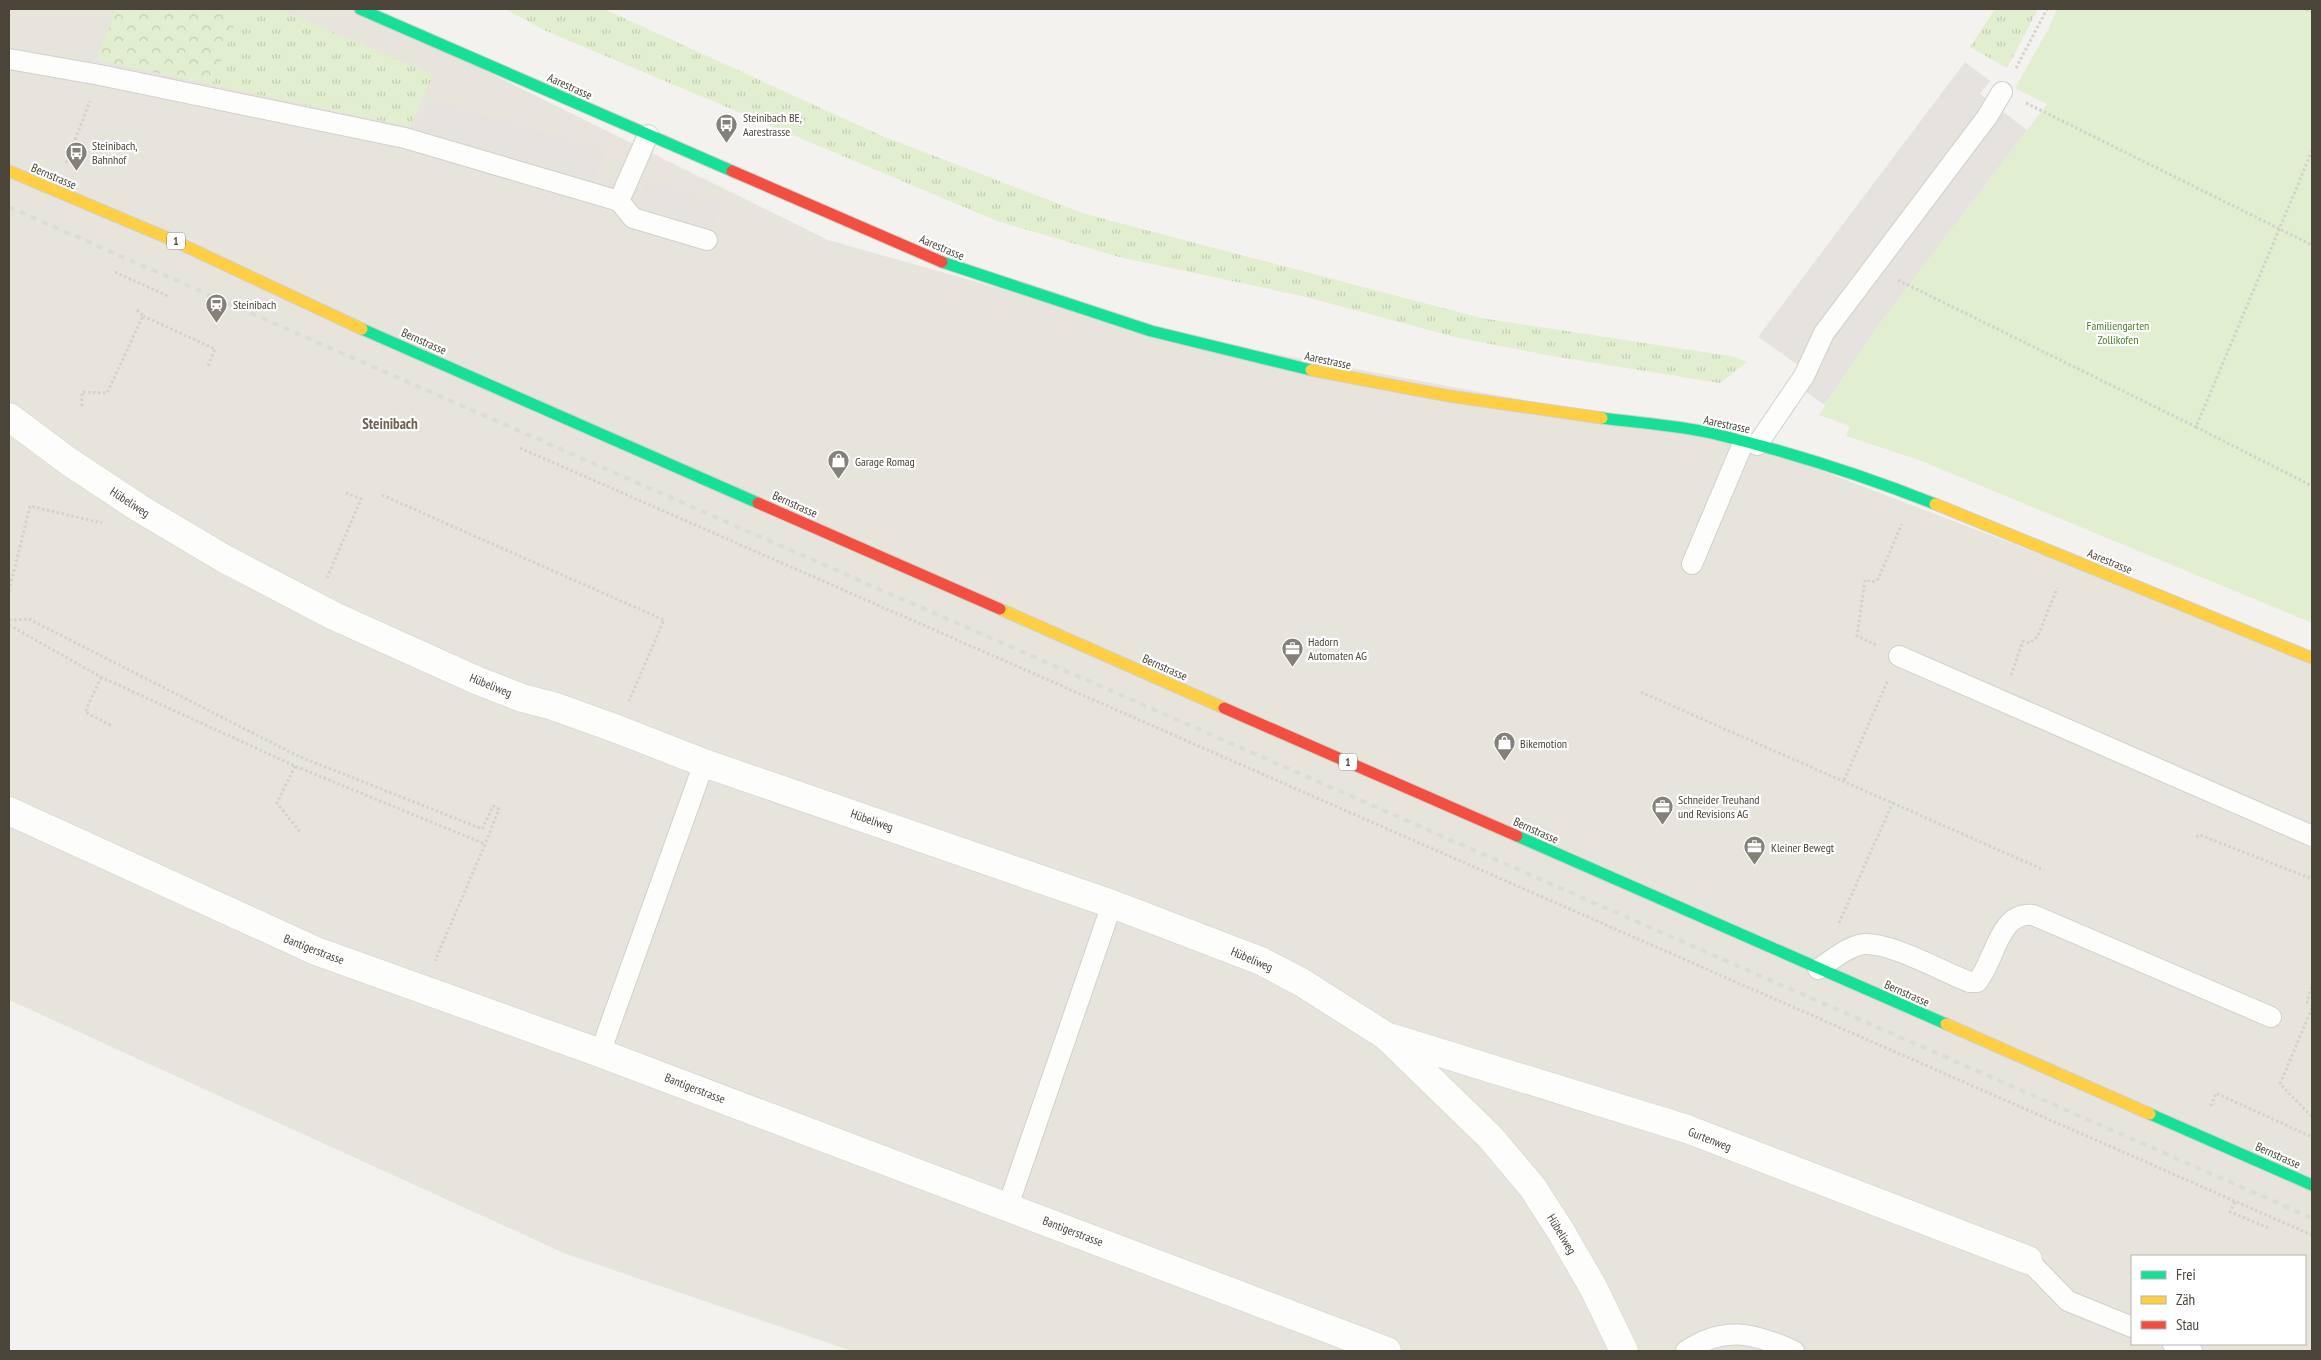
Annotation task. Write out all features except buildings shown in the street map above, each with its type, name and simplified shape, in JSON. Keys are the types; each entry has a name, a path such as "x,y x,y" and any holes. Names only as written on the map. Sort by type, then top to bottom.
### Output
{"main road":[{"name":"Aarestrasse","path":"360,9 958,269 1152,332 1241,355 1349,379 1449,396 1709,433 1750,443 1880,482 2312,658"},
{"name":"Bernstrasse","path":"9,171 170,239 384,339 2312,1185"}],"street":[{"name":"Hübeliweg","path":"9,417 68,461 139,508 223,558 315,606 476,680 522,698 553,706 617,729 704,763 1112,904 1261,962 1301,982 1386,1036 1491,1138 1533,1188 1593,1287 1624,1351"},
{"name":"Bantigerstrasse","path":"9,810 261,928 316,950 600,1053 1387,1351"},
{"name":"Gurtenweg","path":"1386,1036 1687,1130 2028,1260"}],"lane":[{"path":"9,58 405,138 619,201 633,218 707,240"},
{"path":"1692,564 1750,443 1804,376 1824,334 1987,117 2002,92"},
{"path":"619,201 648,135"},
{"path":"1899,656 2312,836"},
{"path":"600,1053 704,763"},
{"path":"1008,1206 1112,904"},
{"path":"1818,969 1848,950 1864,944 1880,946 1962,979 1978,982 2003,932 2013,918 2022,914 2032,915 2271,1017"},
{"path":"2028,1260 2068,1301 2131,1327"},
{"path":"1686,1351 1701,1341 1720,1335 1736,1333 1756,1337 1794,1351"},
{"path":"2176,1345 2192,1351"}],"path":[{"path":"2046,9 2002,92 2312,245"},
{"path":"2306,9 2312,12"},
{"path":"69,155 87,109"},
{"path":"2196,427 2278,228 2312,151"},
{"path":"1873,268 2312,486"},
{"path":"115,272 170,296"},
{"path":"137,310 143,316 215,349 208,366"},
{"path":"82,406 82,392 107,393 143,316"},
{"path":"520,448 2312,1235"},
{"path":"315,606 361,499 346,494"},
{"path":"382,495 664,620 617,729"},
{"path":"1857,636 1865,580 1872,582 1878,580 1914,496"},
{"path":"9,592 30,506 126,529 139,508"},
{"path":"1994,697 2010,676 2022,641 2030,643 2038,636 2069,559"},
{"path":"9,620 29,619 298,756 482,829 493,806 499,809 423,988"},
{"path":"9,624 101,677 295,766 485,844"},
{"path":"1844,780 1899,656"},
{"path":"101,677 85,712 112,726"},
{"path":"1641,692 1844,780 2044,870"},
{"path":"295,766 277,803 300,832"},
{"path":"1838,925 1893,802"},
{"path":"2196,837 2200,835 2312,879"},
{"path":"2312,987 2307,1002 2312,1006 2280,1084 2312,1117"},
{"path":"2216,1093 2312,1137"},
{"path":"2235,1202 2230,1212 2269,1228"}],"shaded area":[{"path":"9,9 360,9 828,240 1151,331 1744,441 2312,658 2312,1351 852,1351 566,1254 9,1000"},
{"path":"1965,62 1990,81 1980,94 2027,130 1878,326 1825,405 1803,390 1814,376 1758,337"},
{"path":"430,100 605,151 593,179 415,129"},
{"path":"646,180 720,203 713,228 638,204"}],"green space":[{"path":"116,9 279,9 433,75 410,127 97,60"},
{"path":"116,9 241,9 212,85 97,60"},
{"path":"505,9 604,9 880,135 1085,214 1481,318 1736,357 1747,362 1720,383 1558,357 1459,338 1302,296 1119,257 997,221 546,31"},
{"path":"1995,9 2038,9 2007,68 1970,47"},
{"name":"Familiengarten Zollikofen","path":"2057,9 2312,9 2312,623 1919,460 1846,436 1850,426 1819,415 1878,326 2047,104 2015,88 2048,30"}],"railway":[{"path":"9,207 2312,1218"}],"traffic: fast":[{"path":"360,9 732,171"},
{"path":"942,262 1151,331 1311,370"},
{"path":"362,329 758,503"},
{"path":"1602,418 1684,428 1739,440 1824,464 1935,504"},
{"path":"1517,836 1946,1024"},
{"path":"2150,1114 2312,1185"}],"traffic: slow":[{"path":"9,171 170,239 362,329"},
{"path":"1311,370 1449,396 1602,418"},
{"path":"1935,504 2312,658"},
{"path":"1000,609 1224,708"},
{"path":"1946,1024 2150,1114"}],"traffic: jam":[{"path":"732,171 942,262"},
{"path":"758,503 1000,609"},
{"path":"1224,708 1517,836"}],"place":[{"name":"Steinibach BE, Aarestrasse","path":"727,143"},
{"name":"Steinibach, Bahnhof","path":"76,171"},
{"name":"Steinibach","path":"217,323"},
{"name":"Garage Romag","path":"839,480"},
{"name":"Hadorn Automaten AG","path":"1292,667"},
{"name":"Bikemotion","path":"1504,762"},
{"name":"Schneider Treuhand und Revisions AG","path":"1662,825"},
{"name":"Kleiner Bewegt","path":"1755,866"}],"district":[{"name":"Steinibach","path":"390,423"}]}
